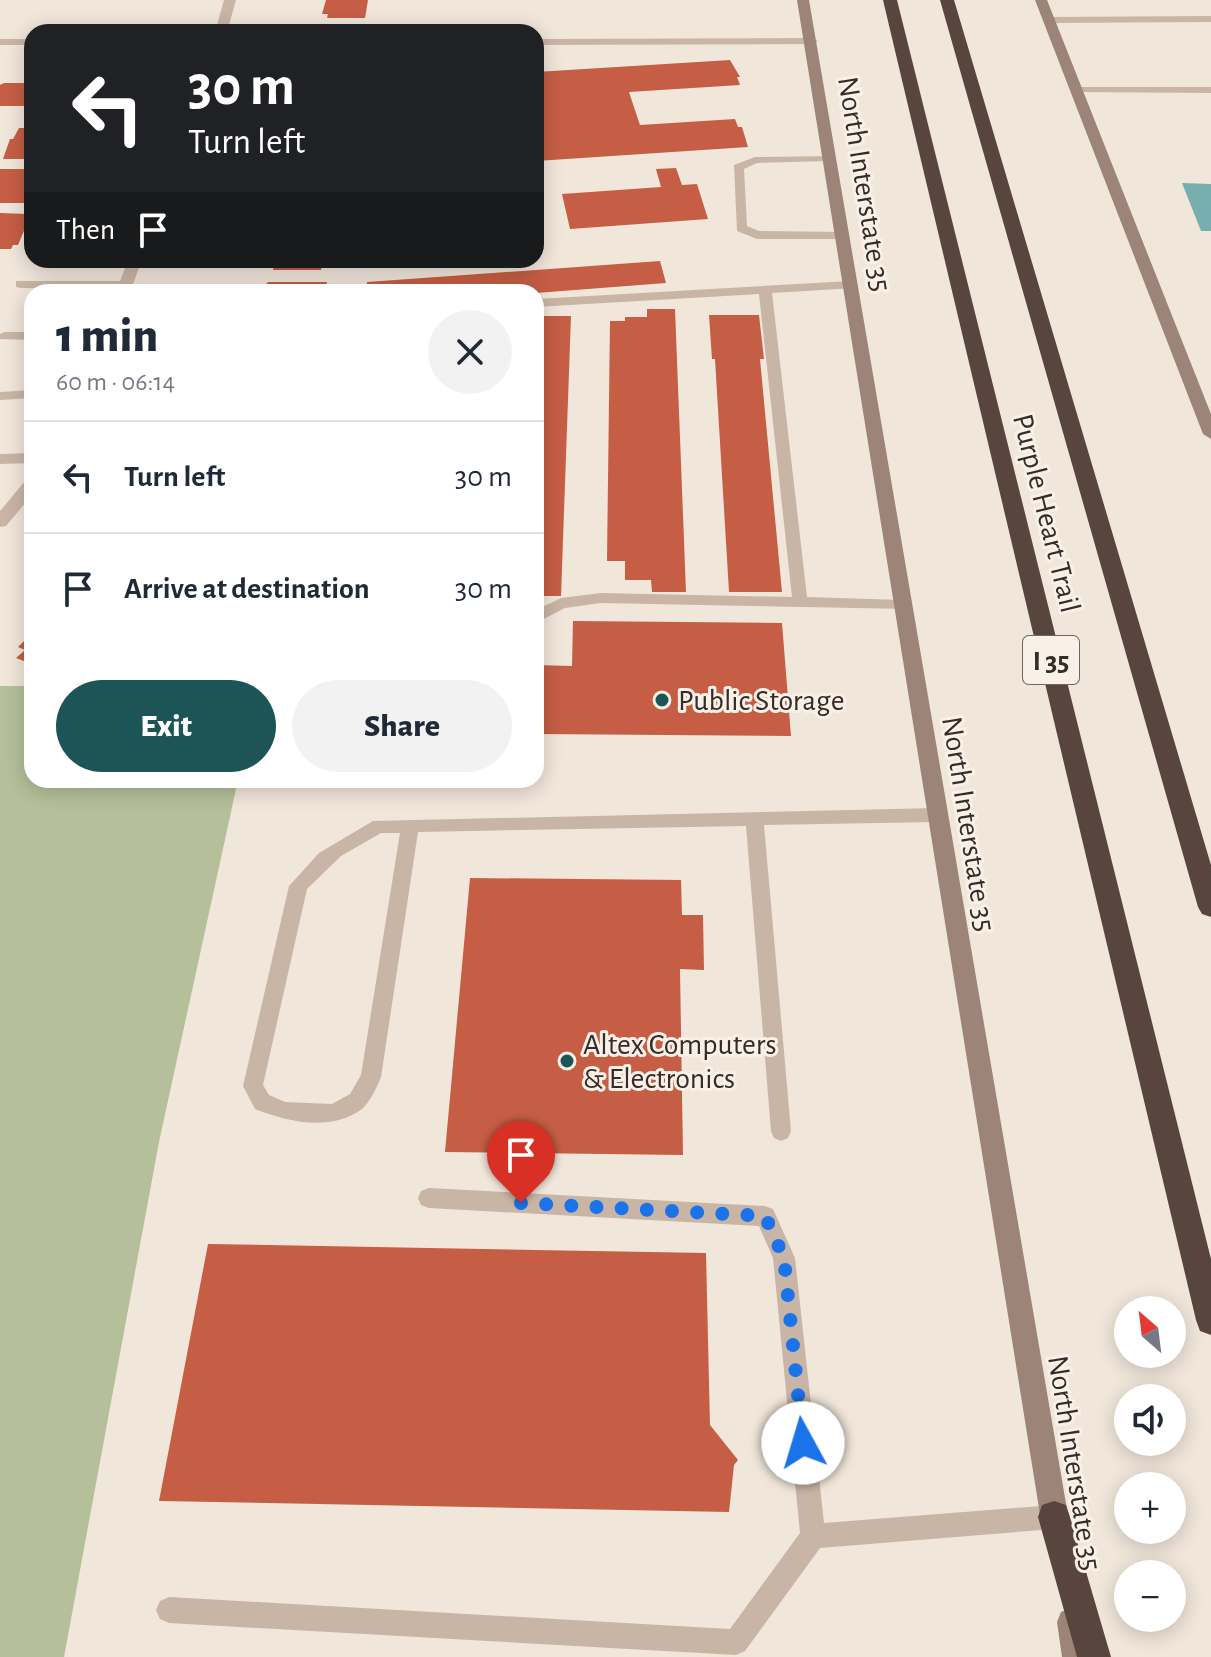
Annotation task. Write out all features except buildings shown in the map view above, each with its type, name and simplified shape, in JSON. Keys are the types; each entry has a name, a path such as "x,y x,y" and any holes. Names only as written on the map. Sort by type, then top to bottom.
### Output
{"highway":[{"name":"Purple Heart Trail","path":"890,0 1211,1320"},
{"name":"Purple Heart Trail","path":"947,0 1211,907"},
{"path":"1054,1517 1094,1657"}],"main road":[{"name":"North Interstate 35","path":"803,0 1076,1657"},
{"path":"1041,0 1211,434"}],"street":[{"path":"223,24 230,0"},
{"path":"544,42 812,41"},
{"path":"0,42 24,42"},
{"path":"0,522 24,494"}],"lane":[{"path":"1049,20 1211,19"},
{"path":"1076,90 1211,90"},
{"path":"829,158 755,160 738,167 741,228 757,235 842,236"},
{"path":"544,303 850,285"},
{"path":"765,289 800,601"},
{"path":"5,336 24,336"},
{"path":"0,396 24,394"},
{"path":"0,459 24,458"},
{"path":"544,613 561,603 601,598 903,605"},
{"path":"410,826 371,1077 357,1101 334,1113 284,1111 262,1102 253,1086 298,886 318,862 351,839 379,826 937,815"},
{"path":"754,819 781,1131"},
{"path":"169,1610 736,1642 813,1536 784,1258 765,1216 429,1198"},
{"path":"813,1536 1054,1517"}],"green space":[{"path":"0,686 24,686 24,788 236,788 159,1142 64,1657 0,1657"}],"water":[{"path":"1182,183 1211,184 1211,231 1201,231"}],"place":[{"name":"Public Storage","path":"662,700"},
{"name":"Altex Computers & Electronics","path":"567,1061"}],"route":[{"path":"521,1203 765,1216 784,1258 803,1443"}]}
